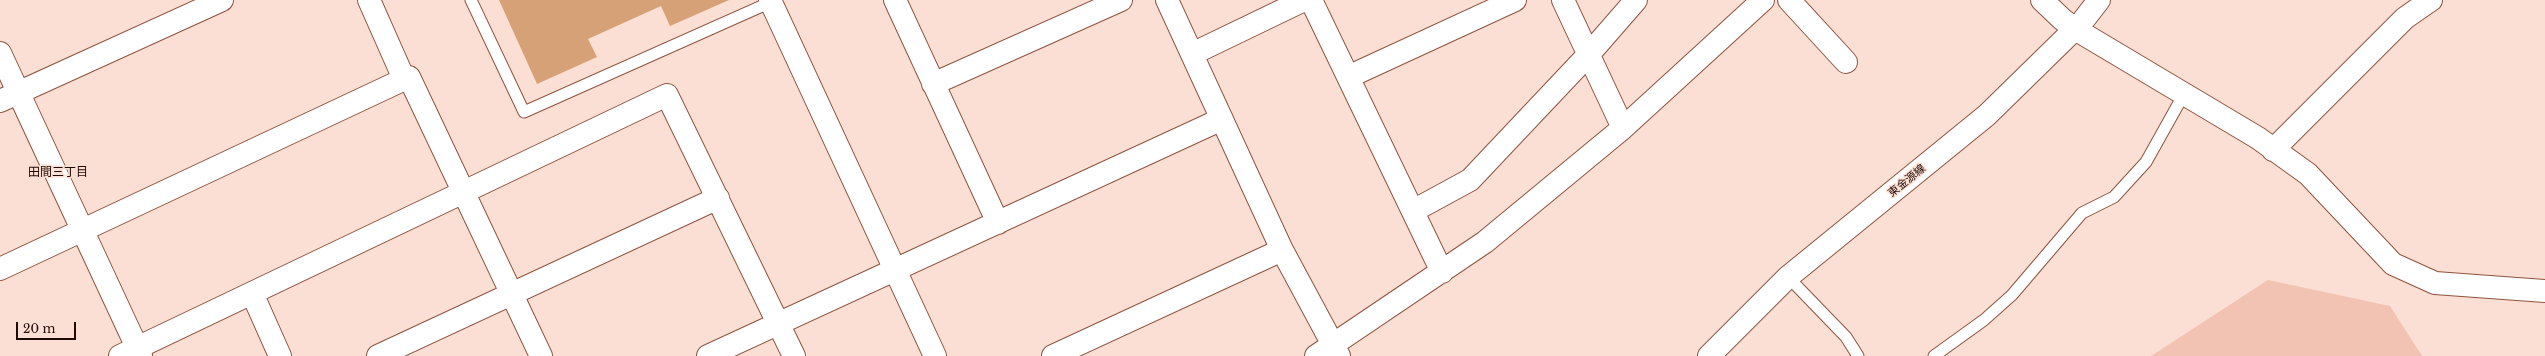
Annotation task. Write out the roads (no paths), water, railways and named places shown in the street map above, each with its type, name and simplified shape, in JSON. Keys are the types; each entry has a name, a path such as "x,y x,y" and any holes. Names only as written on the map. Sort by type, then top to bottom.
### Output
{"street":[{"path":"10,96 222,0"},
{"path":"369,0 404,79"},
{"path":"895,0 998,223"},
{"path":"933,84 1121,0"},
{"path":"1167,0 1330,352 1484,242 1623,128 1763,0"},
{"path":"1192,54 1304,0"},
{"path":"1311,0 1442,272"},
{"path":"1348,77 1515,0"},
{"path":"1563,0 1623,128"},
{"path":"1413,211 1470,180 1588,54 1636,0"},
{"path":"1789,0 1846,62"},
{"path":"2042,0 2075,29 2184,94 2308,174 2393,264 2435,283 2545,291"},
{"name":"東金源線","path":"1709,356 1788,277 1987,115 2075,29 2099,0"},
{"path":"2273,150 2405,18 2431,0"},
{"path":"770,1 935,356"},
{"path":"0,53 10,96 82,230 133,353 252,293 667,95 794,356"},
{"path":"0,270 409,77 541,356"},
{"path":"708,356 1222,119"},
{"path":"378,356 718,198"},
{"path":"1053,356 1282,250"},
{"path":"252,293 280,356"}],"lane":[{"path":"471,0 524,112 770,1"},
{"path":"1934,356 1984,320 2012,295 2082,213 2114,197 2146,162 2184,94"},
{"path":"1788,277 1846,337 1858,356"}],"district":[{"name":"田間三丁目","path":"58,173"}]}
